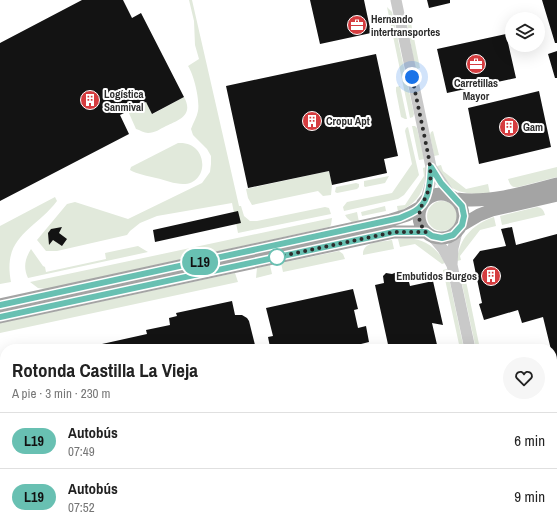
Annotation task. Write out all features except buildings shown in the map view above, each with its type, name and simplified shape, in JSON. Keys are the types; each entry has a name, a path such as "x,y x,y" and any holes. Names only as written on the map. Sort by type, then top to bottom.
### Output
{"main road":[{"path":"0,305 391,220 407,215 423,204 430,196 440,193 454,197 479,200 557,184"},
{"path":"0,317 394,232 429,234 437,238 448,238 474,218 492,210 557,195"},
{"path":"454,197 464,211 464,221 460,229"},
{"path":"423,204 419,220 429,234"}],"street":[{"path":"396,0 431,167 430,184 423,204"},
{"path":"431,167 454,197"},
{"path":"460,229 453,248 452,265 469,344"},
{"path":"429,234 443,249 452,265"}],"shaded area":[{"path":"189,0 192,0 239,206 241,206 244,216 250,221 257,221 325,207 329,208 331,214 238,233 232,203 157,216 140,223 127,235 57,251 46,251 37,240 67,204 75,202 128,219 202,183 210,172 211,156 207,149 193,135 191,129 197,113 198,101 194,81 188,66 199,59 195,45 194,21"},
{"path":"387,7 392,12 414,114 413,117 410,118"},
{"path":"407,23 411,23 420,68 417,69 415,68"},
{"path":"400,86 407,119 401,117 396,91 396,87"},
{"path":"184,97 187,103 187,108 184,116 153,132 146,133 136,129 128,111 146,102 153,114"},
{"path":"412,126 417,128 424,159 419,160"},
{"path":"408,127 419,175 404,195 398,199 344,211 343,207 347,202 392,193 412,164 405,131"},
{"path":"433,131 439,155 434,156 430,135"},
{"path":"178,143 188,144 196,149 200,155 202,163 201,170 198,177 192,182 183,184 176,183 139,174 130,170 131,167"},
{"path":"441,165 443,171 466,189 488,184 490,194 467,193 456,190 447,183 443,177 437,166"},
{"path":"426,167 423,189 420,194 412,204 398,212 397,206 405,205 424,176 423,168"},
{"path":"557,167 557,177 518,187 512,186 508,179"},
{"path":"329,171 332,185 331,195 323,196 318,191 252,205 248,198 246,189"},
{"path":"389,176 385,183 364,186 364,181"},
{"path":"356,183 359,184 357,189 337,193 335,192 336,187"},
{"path":"55,197 57,201 16,244 11,254 9,267 11,282 0,284 0,226"},
{"path":"442,201 448,202 456,210 456,222 448,230 442,231 436,230 428,222 427,216 428,210 436,202"},
{"path":"385,206 386,211 362,216 361,212"},
{"path":"537,207 544,212 545,215 502,225 500,216"},
{"path":"357,212 359,222 353,223 345,215"},
{"path":"494,217 496,226 480,230 460,256 461,260 457,261 461,245 468,233 486,220"},
{"path":"332,218 331,225 329,227 46,289 38,288 30,282"},
{"path":"406,238 420,240 432,246 445,263 442,264 415,244 400,247 398,239"},
{"path":"392,240 394,249 363,255 364,250 369,245"},
{"path":"138,246 148,252 28,278 25,267 27,256 31,249 45,267 46,272 106,259 105,253"},
{"path":"339,251 343,254 345,259 283,272 281,263"},
{"path":"270,265 272,274 256,278 257,268"},
{"path":"447,269 463,344 459,344 443,270"},
{"path":"235,273 238,282 0,333 0,323"},
{"path":"466,281 479,344 475,344 462,284"}],"bus line":[{"name":"L19","path":"0,305 400,218 421,207 426,200 430,184 431,167 441,183 451,196 459,202 464,211 464,221 462,225 457,232 448,238 437,238 426,232 394,232 0,317"}],"place":[{"name":"Hernando intertransportes","path":"357,25"},
{"name":"Carretillas Mayor","path":"476,64"},
{"name":"Logística Sanmival","path":"90,100"},
{"name":"Cropu Apt","path":"312,121"},
{"name":"Gam","path":"509,127"},
{"name":"Embutidos Burgos","path":"491,276"}],"route":[{"path":"277,257 394,232 426,232 419,220 419,212 426,200 430,184 431,167 412,77"}]}
